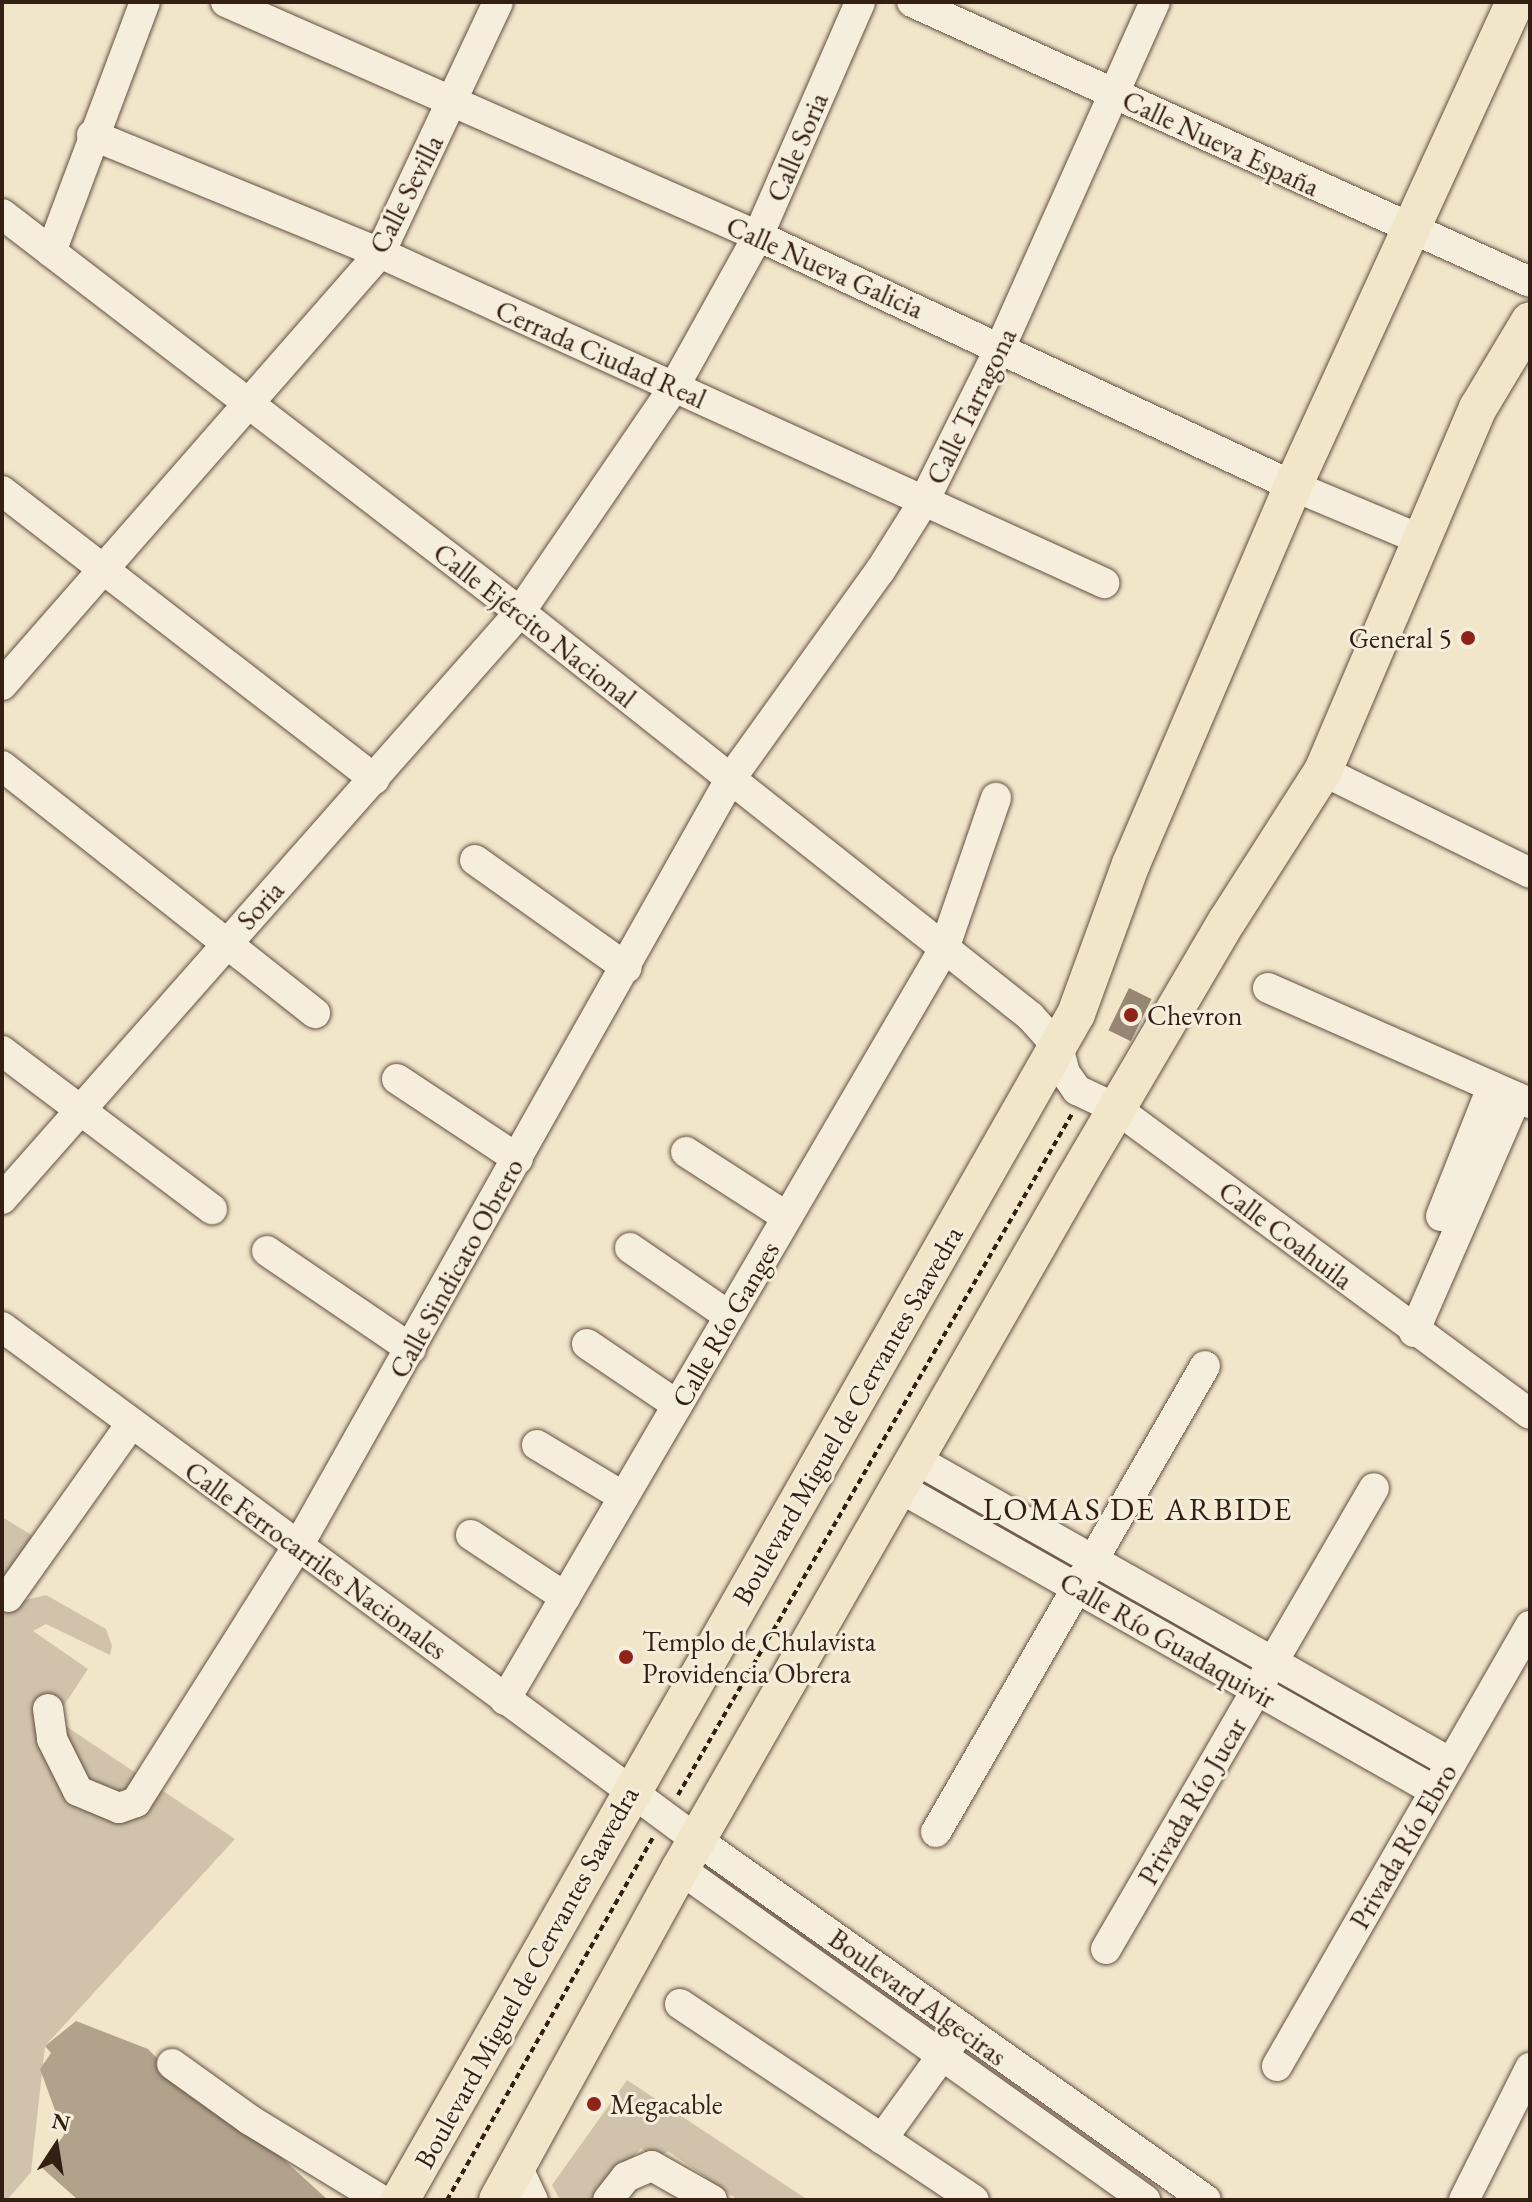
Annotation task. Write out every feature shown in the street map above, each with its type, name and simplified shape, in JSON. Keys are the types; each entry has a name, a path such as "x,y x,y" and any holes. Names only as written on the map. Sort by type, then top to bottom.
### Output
{"main road":[{"name":"Boulevard Miguel de Cervantes Saavedra","path":"400,2200 1058,1047 1293,486 1407,228 1515,2"},
{"path":"498,2200 688,1854 909,1474 1100,1102 1323,771 1420,539 1490,384 1530,321"}],"street":[{"path":"51,252 92,135 145,2"},
{"name":"Calle Nueva Galicia","path":"226,2 758,236 1001,346 1293,486 1420,539"},
{"name":"Calle Sevilla","path":"2,685 380,253 455,101 498,2"},
{"name":"Calle Soria","path":"520,612 674,387 758,236 860,2"},
{"name":"Calle Nueva España","path":"912,2 1530,282"},
{"name":"Calle Tarragona","path":"731,778 880,571 924,501 1001,346 1155,2"},
{"name":"Cerrada Ciudad Real","path":"92,135 380,253 1104,583"},
{"name":"Calle Ejército Nacional","path":"2,214 250,401 731,778 1030,1016 1058,1047"},
{"path":"2,491 375,779"},
{"name":"Soria","path":"2,1199 520,612"},
{"path":"2,766 315,1013"},
{"path":"1323,771 1530,873"},
{"name":"Calle Sindicato Obrero","path":"48,1709 52,1739 78,1791 119,1808 136,1802 298,1546 627,968 731,778"},
{"name":"Calle Río Ganges","path":"505,1700 944,949 996,798"},
{"path":"475,860 627,968"},
{"path":"1268,988 1513,1096 1406,1326"},
{"name":"Calle Coahuila","path":"1058,1047 1069,1083 1100,1102 1530,1414"},
{"path":"2,1051 79,1113 212,1209"},
{"path":"397,1079 518,1159"},
{"path":"686,1152 787,1217"},
{"path":"630,1248 729,1316"},
{"path":"267,1251 411,1349"},
{"name":"Calle Ferrocarriles Nacionales","path":"2,1327 631,1791"},
{"path":"587,1344 677,1405"},
{"path":"936,1832 1205,1366"},
{"path":"8,1597 131,1424"},
{"path":"537,1445 624,1497"},
{"name":"Calle Río Guadaquivir","path":"909,1474 1093,1560 1451,1763"},
{"name":"Calle Río Guadaquivir","path":"909,1474 1077,1588 1435,1791"},
{"name":"Privada Río Jucar","path":"1106,1949 1374,1488"},
{"path":"471,1535 565,1597"},
{"name":"Privada Río Ebro","path":"1277,2066 1530,1626"},
{"name":"Boulevard Algeciras","path":"631,1791 665,1816 688,1854 952,2062 1145,2200"},
{"name":"Boulevard Algeciras","path":"688,1854 969,2033 1206,2200"},
{"path":"680,2004 974,2200"},
{"path":"891,2145 952,2062 969,2033"},
{"path":"172,2064 250,2120 381,2200"},
{"path":"1464,2200 1530,2068"},
{"path":"516,2164 533,2200"},
{"path":"608,2200 626,2177 652,2166 712,2200"}],"path":[{"path":"447,2200 665,1816 1100,1102"}],"shaded area":[{"path":"2,1517 35,1537 13,1603 46,1595 106,1629 112,1646 110,1655 46,1624 33,1631 88,1669 55,1719 235,1839 45,2046 31,2172 7,2200 2,2200"},
{"path":"76,2021 148,2049 183,2085 259,2137 328,2200 78,2200 41,2167 64,2135 40,2069 51,2053 45,2046"},
{"path":"627,2080 808,2200 738,2200 668,2151 656,2160 641,2148 594,2200 560,2200 552,2185"}],"building":[{"name":"Chevron","path":"1129,988 1151,999 1131,1041 1108,1030"}],"place":[{"name":"General 5","path":"1468,638"},
{"name":"Chevron","path":"1131,1015"},
{"name":"Templo de Chulavista Providencia Obrera","path":"626,1657"},
{"name":"Megacable","path":"594,2104"}],"district":[{"name":"LOMAS DE ARBIDE","path":"1138,1509"}]}
